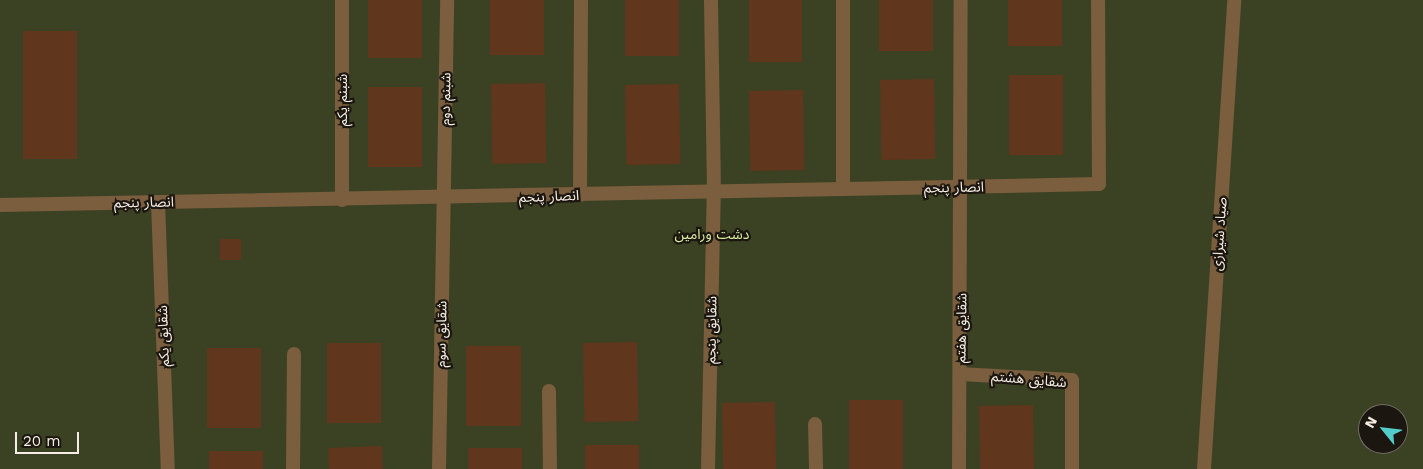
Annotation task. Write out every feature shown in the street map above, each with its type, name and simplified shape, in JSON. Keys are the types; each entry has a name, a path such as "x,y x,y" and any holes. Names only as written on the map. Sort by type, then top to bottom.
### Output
{"street":[{"name":"شبنم یکم","path":"342,0 342,200"},
{"name":"شبنم دوم","path":"443,199 447,0"},
{"path":"580,195 581,0"},
{"name":"شقایق پنجم","path":"708,469 714,192 710,0"},
{"path":"843,0 843,189"},
{"name":"شقایق هفتم","path":"959,469 962,0"},
{"name":"انصار پنجم","path":"0,204 443,199 1099,184 1098,0"},
{"name":"صیاد شیرازی","path":"1204,469 1234,0"},
{"name":"شقایق سوم","path":"439,469 443,199"},
{"name":"شقایق یکم","path":"158,202 168,469"},
{"path":"293,469 294,354"},
{"name":"شقایق هشتم","path":"960,374 1072,380 1072,469"},
{"path":"549,391 550,469"},
{"path":"815,424 816,469"}],"green space":[{"name":"دشت ورامین","path":"0,0 1423,0 1423,469 0,469"}],"building":[{"path":"368,0 422,0 422,58 368,58"},
{"path":"490,0 544,0 544,55 490,55"},
{"path":"625,0 679,0 679,56 625,56"},
{"path":"749,0 802,0 802,62 749,62"},
{"path":"879,0 933,0 933,51 879,51"},
{"path":"1008,0 1062,0 1062,46 1008,46"},
{"path":"23,31 77,31 77,159 23,159"},
{"path":"1009,75 1063,75 1063,155 1009,155"},
{"path":"934,79 935,159 881,160 880,80"},
{"path":"545,83 546,163 492,164 491,84"},
{"path":"679,84 680,164 626,165 625,85"},
{"path":"368,87 422,87 422,167 368,167"},
{"path":"803,90 804,170 750,171 749,91"},
{"path":"220,239 241,239 241,260 220,260"},
{"path":"637,342 638,421 584,422 583,343"},
{"path":"327,343 381,343 381,423 327,423"},
{"path":"466,346 521,346 521,426 466,426"},
{"path":"207,348 261,348 261,428 207,428"},
{"path":"849,400 903,400 903,469 849,469"},
{"path":"775,402 776,469 723,469 722,403"},
{"path":"1033,405 1034,469 980,469 979,406"},
{"path":"585,445 639,445 639,469 585,469"},
{"path":"382,446 383,469 329,469 328,448"},
{"path":"468,448 522,448 522,469 468,469"},
{"path":"209,451 263,451 263,469 209,469"}]}
